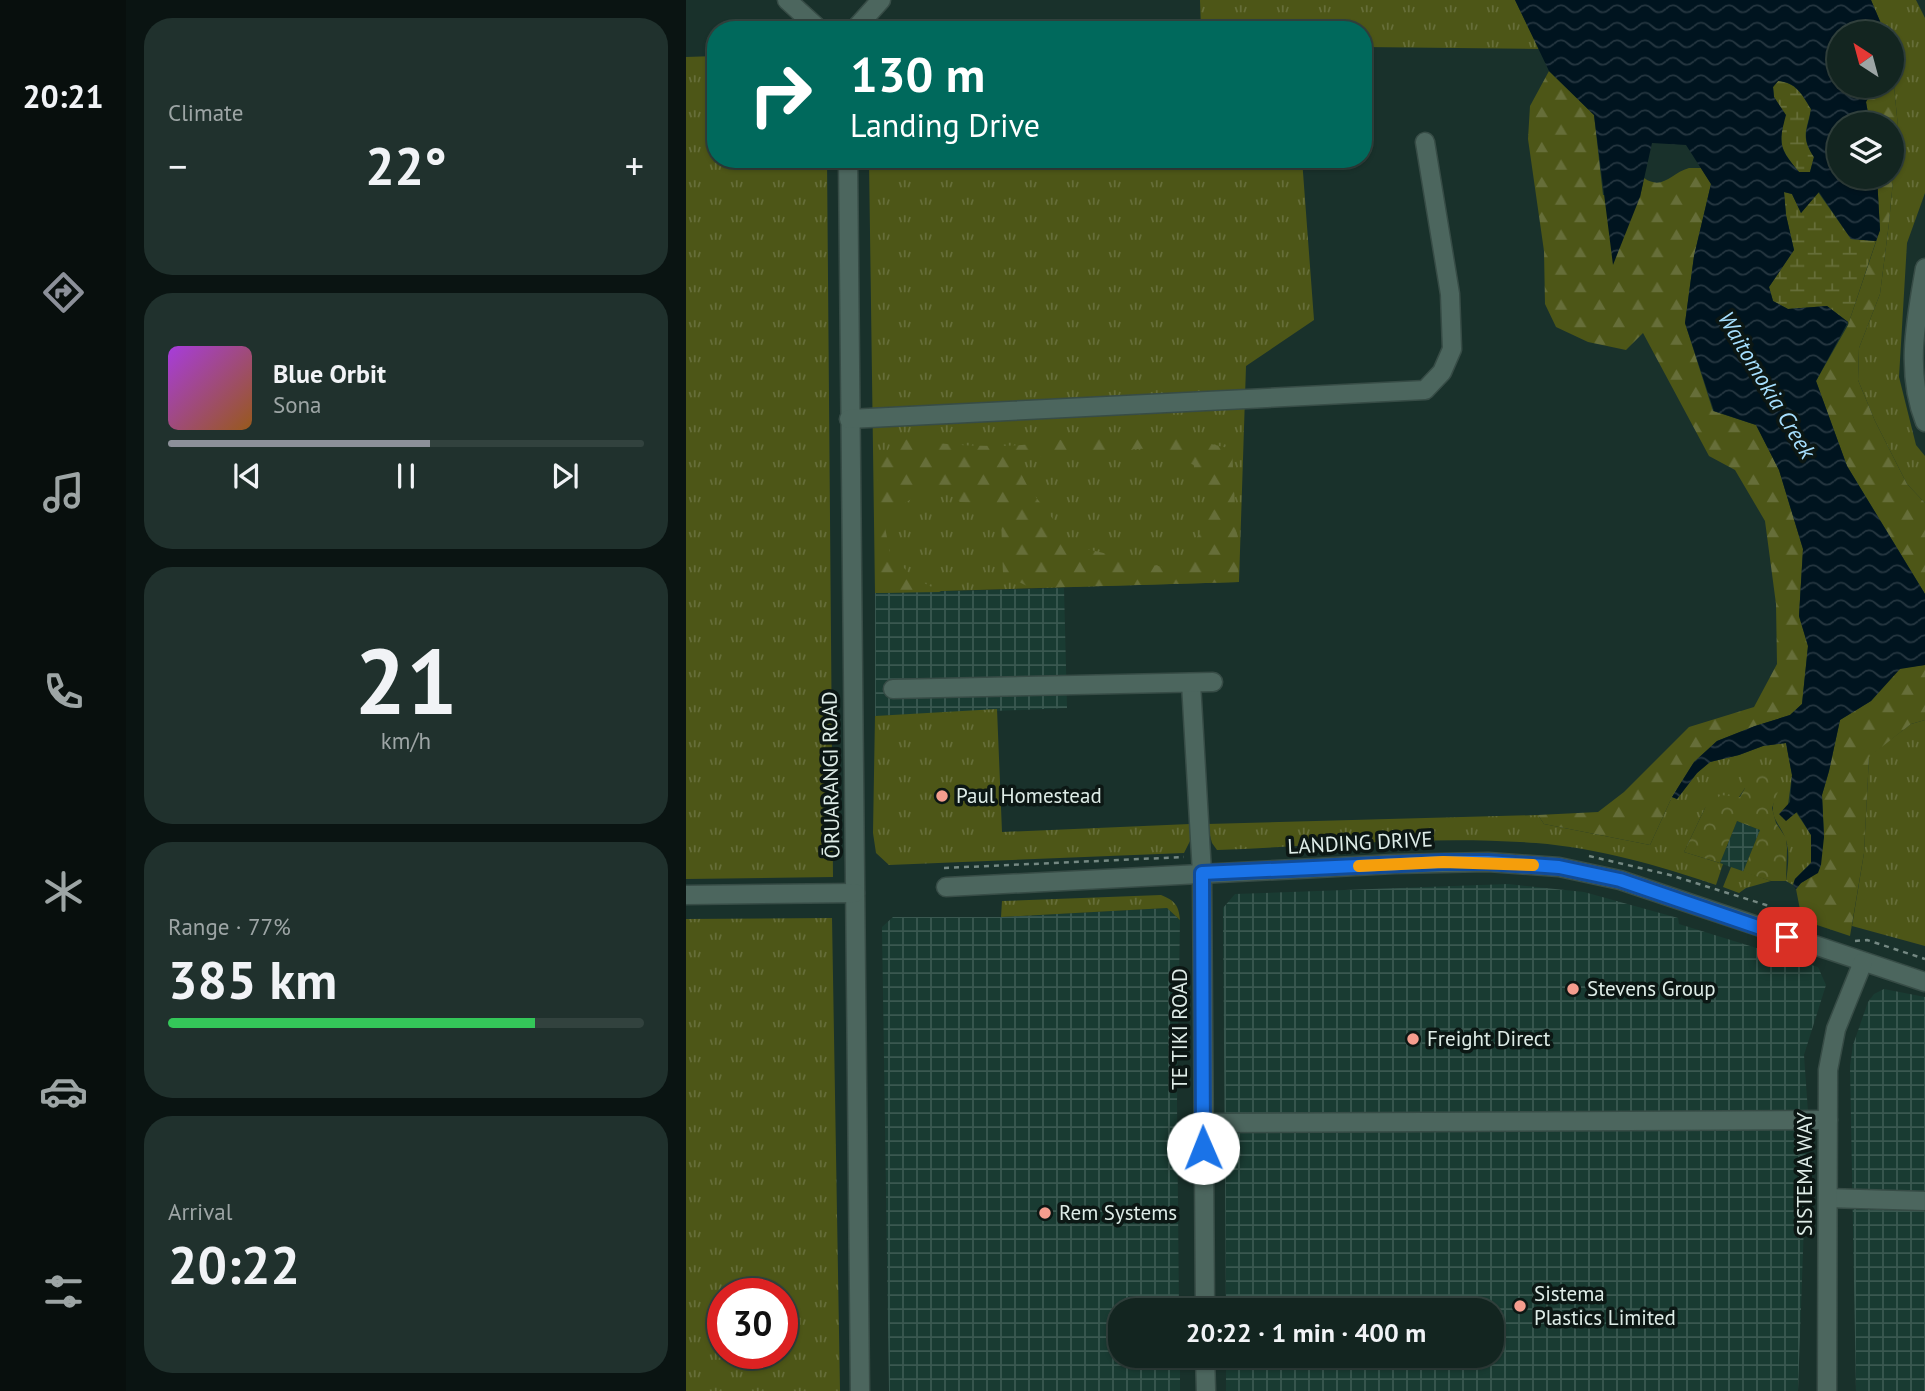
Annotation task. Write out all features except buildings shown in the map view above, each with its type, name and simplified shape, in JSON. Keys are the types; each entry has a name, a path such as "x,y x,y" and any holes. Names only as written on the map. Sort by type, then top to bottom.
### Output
{"street":[{"path":"787,0 810,21"},
{"path":"862,21 881,0"},
{"path":"849,419 1425,390 1442,372 1452,349 1450,295 1425,142"},
{"name":"ŌRUARANGI ROAD","path":"848,168 860,1391"},
{"path":"1923,412 1915,392 1913,357 1925,268"},
{"path":"893,689 1213,682"},
{"name":"TE TIKI ROAD","path":"1191,683 1202,873 1205,1298"},
{"name":"LANDING DRIVE","path":"946,887 1443,862 1559,867 1620,880 1925,982"},
{"path":"686,895 855,893"},
{"name":"SISTEMA WAY","path":"1827,1391 1828,1070 1831,1049 1849,993 1863,962"},
{"path":"1203,1123 1828,1120"},
{"path":"1828,1198 1925,1201"},
{"path":"1205,1368 1206,1391"}],"path":[{"path":"944,868 1180,857"}],"shaded area":[{"path":"1064,588 1067,708 875,716 875,593"},
{"path":"1737,821 1760,830 1743,872 1720,863"},
{"path":"1508,884 1584,892 1678,918 1679,924 1818,967 1826,985 1804,1055 1808,1112 1798,1391 1226,1391 1226,1368 1504,1368 1504,1298 1226,1298 1223,908 1235,894"},
{"path":"1167,908 1180,920 1177,1102 1179,1298 1108,1298 1108,1368 1180,1368 1180,1391 889,1391 882,927 893,917 1001,917"},
{"path":"1884,989 1925,997 1925,1391 1856,1391 1850,1066 1853,1045 1868,1002 1874,994"}],"green space":[{"path":"1200,0 1515,0 1539,49 1372,47 1372,21 1201,21"},
{"path":"1871,0 1916,0 1925,18 1925,193 1907,243 1899,377 1916,445 1925,456 1925,503 1907,484 1858,380 1859,348 1880,294 1892,189 1904,189 1904,112 1897,112 1895,98 1904,98 1904,21 1880,21"},
{"path":"707,56 707,168 827,168 833,877 686,879 686,57"},
{"path":"1549,71 1594,115 1603,195 1640,197 1644,178 1651,182 1662,182 1689,168 1701,168 1711,184 1694,256 1685,323 1713,411 1756,425 1779,470 1803,549 1799,616 1808,646 1802,704 1790,715 1717,741 1694,762 1672,797 1650,845 1544,824 1538,815 1598,812 1624,792 1689,727 1754,707 1777,664 1776,604 1765,521 1735,470 1709,456 1643,333 1626,350 1588,342 1556,327 1545,304 1544,251 1528,139 1530,106"},
{"path":"1778,81 1794,86 1811,109 1806,133 1807,144 1814,157 1810,172 1799,172 1782,146 1785,115 1774,97 1773,87"},
{"path":"1868,98 1895,98 1897,112 1868,112"},
{"path":"869,168 1303,168 1314,320 1246,366 1239,582 875,593"},
{"path":"1878,189 1892,189 1880,294 1859,348 1858,380 1907,484 1925,503 1925,594 1847,466 1816,381 1848,325 1880,230"},
{"path":"1784,192 1792,194 1801,213 1818,192 1851,239 1876,241 1848,325 1848,322 1827,306 1788,309 1773,301 1769,287 1794,250"},
{"path":"1088,434 1199,434 1207,443 1232,449 1239,582 1031,588 1003,574 1001,517 986,504 960,502 935,485 903,504 885,527 890,554 913,577 941,592 875,593 878,464 896,438 999,446 1040,443","holes":["1151,448 1194,465 1208,494 1200,533 1175,570 1074,546 1028,487 1016,464 1027,458"]},
{"path":"1925,665 1925,720 1911,724 1869,757 1864,853 1850,936 1802,920 1796,889 1812,876 1824,837 1822,795 1840,720 1871,701 1900,668"},
{"path":"997,709 1002,832 1190,824 1191,839 1184,853 889,865 876,853 873,833 875,716"},
{"path":"1925,720 1925,946 1852,926 1864,853 1869,756 1911,724"},
{"path":"1786,743 1792,775 1786,820 1796,812 1811,835 1811,863 1795,879 1793,885 1786,881 1788,850 1784,834 1774,816 1775,797 1745,788 1739,797 1705,808 1684,852 1723,864 1716,885 1627,858 1536,843 1457,840 1217,850 1212,843 1207,824 1538,815 1544,824 1650,845 1672,797 1677,799 1697,773 1710,762 1763,746"},
{"path":"1759,765 1775,769 1781,783 1772,808 1776,823 1786,838 1786,881 1771,881 1743,872 1760,830 1737,821 1720,863 1684,852 1705,808 1721,795 1740,797 1745,788 1741,776"},
{"path":"1731,867 1771,881 1746,888 1739,893 1723,887"},
{"path":"1161,895 1175,904 1180,920 1167,908 1001,917 1002,901"},
{"path":"832,918 840,1391 686,1391 686,919"}],"water":[{"name":"Waitomokia Creek","path":"1515,0 1871,0 1880,21 1827,21 1827,98 1868,98 1868,112 1827,112 1827,189 1878,189 1880,230 1876,241 1851,239 1819,192 1801,213 1792,194 1784,192 1794,250 1769,287 1773,301 1788,309 1827,306 1848,322 1816,381 1847,466 1925,594 1925,665 1900,669 1871,701 1840,720 1822,795 1824,837 1821,865 1818,873 1796,889 1793,885 1795,879 1811,863 1811,835 1797,812 1786,821 1779,814 1790,802 1792,775 1786,743 1763,746 1710,762 1697,773 1677,799 1672,797 1694,762 1717,741 1790,715 1802,704 1808,646 1799,616 1803,549 1779,470 1756,425 1714,411 1685,323 1694,256 1711,184 1686,145 1652,143 1640,197 1613,265 1594,115 1549,71","holes":["1778,81 1798,90 1811,109 1806,133 1807,144 1814,157 1810,172 1799,172 1787,157 1782,145 1786,115 1774,97 1773,87"]}],"slow traffic":[{"path":"1359,866 1443,862 1533,865"}],"place":[{"name":"Paul Homestead","path":"942,796"},
{"name":"Stevens Group","path":"1573,989"},
{"name":"Freight Direct","path":"1413,1039"},
{"name":"Rem Systems","path":"1045,1213"},
{"name":"Sistema Plastics Limited","path":"1520,1306"}],"route":[{"path":"1203,1148 1202,873 1443,862 1559,867 1620,880 1787,937"}]}
